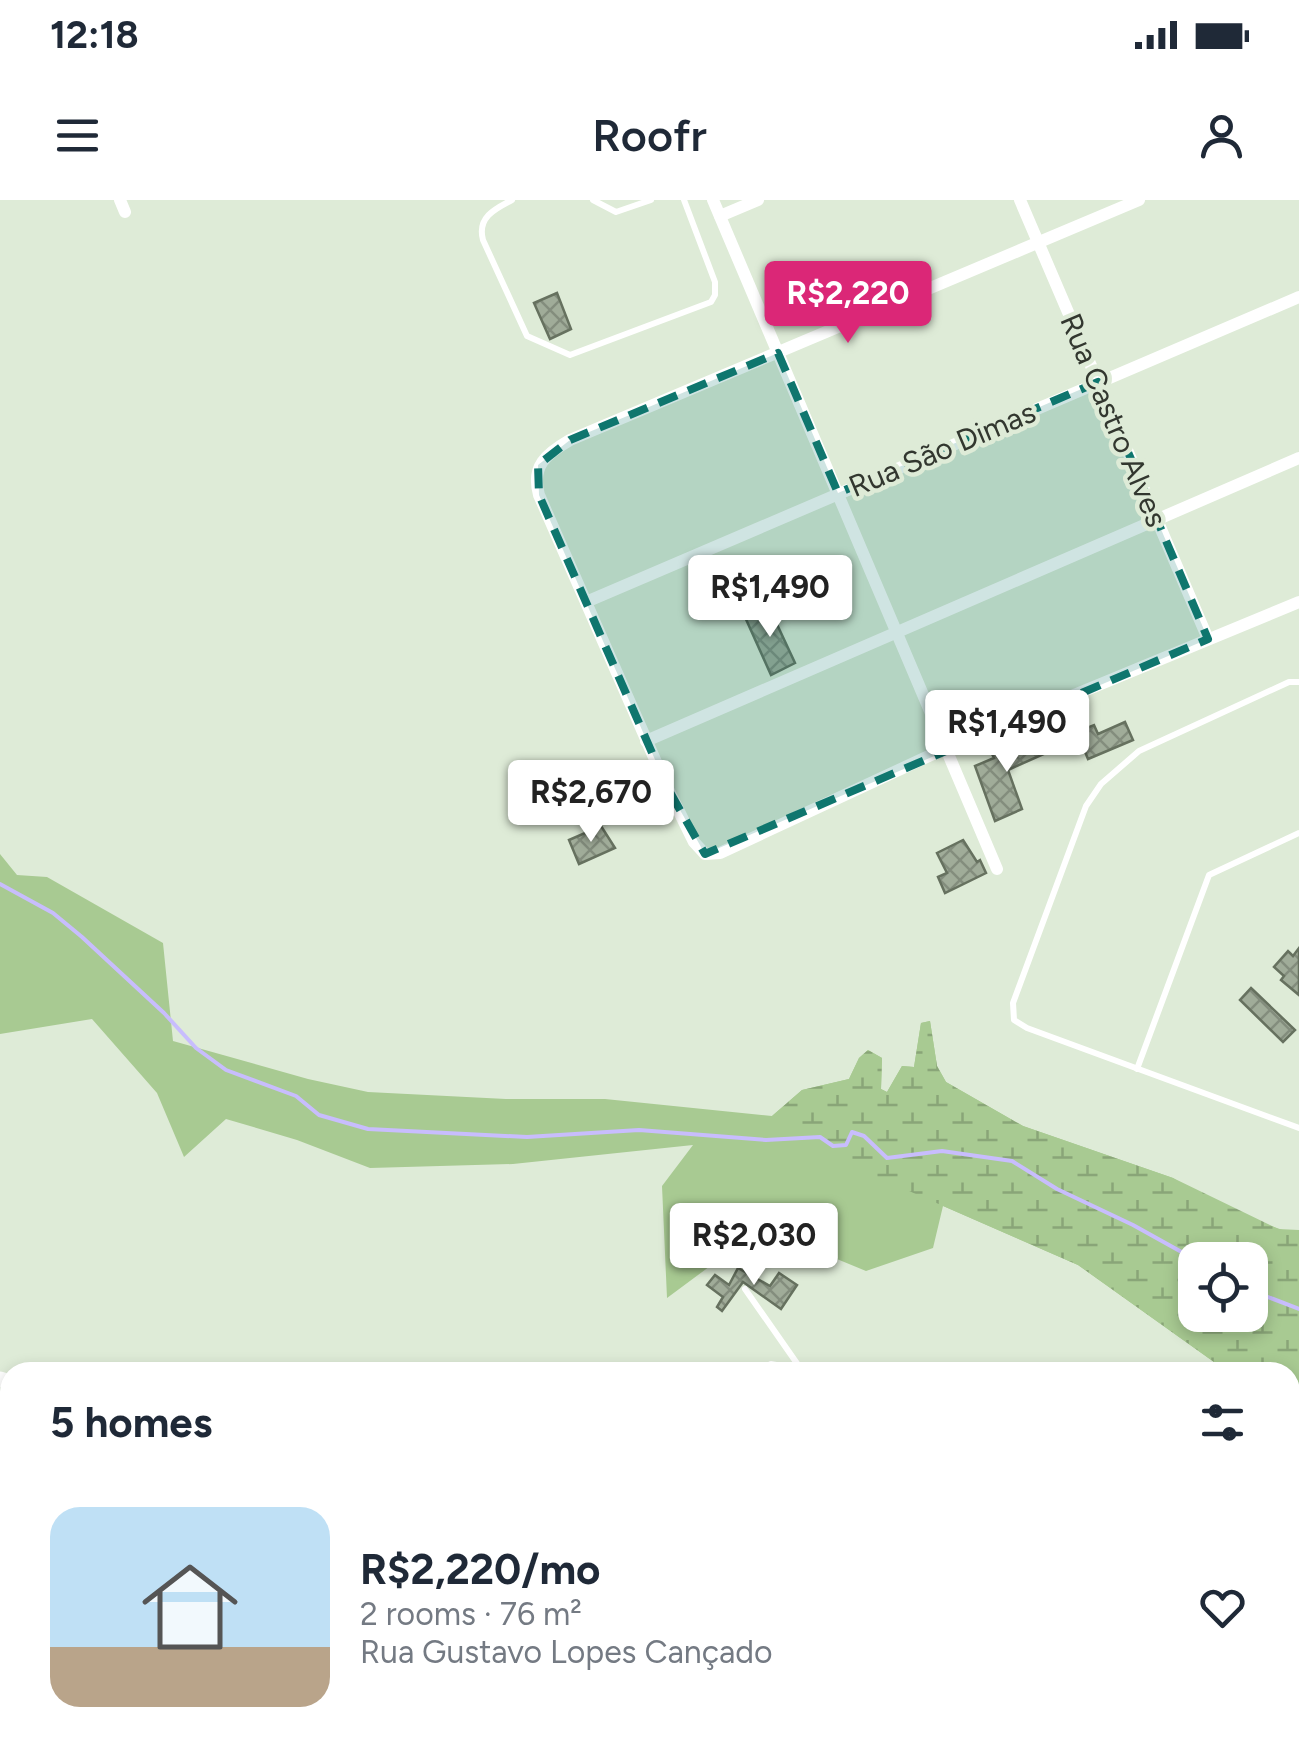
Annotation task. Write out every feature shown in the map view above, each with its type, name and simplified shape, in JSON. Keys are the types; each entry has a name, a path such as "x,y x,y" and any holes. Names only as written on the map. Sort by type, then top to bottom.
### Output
{"street":[{"path":"713,200 997,869"},
{"path":"720,216 758,200"},
{"name":"Rua Castro Alves","path":"1020,200 1208,639"},
{"path":"1138,200 570,440 538,465 539,495 646,741 694,842 705,854 720,853 946,748 1299,602"},
{"name":"Rua São Dimas","path":"586,602 1299,297"},
{"path":"646,741 1299,458"}],"lane":[{"path":"512,200 484,218 483,240 527,336 570,355 711,302 716,282 684,200"},
{"path":"593,200 616,212 651,200"},
{"path":"676,200 689,213"},
{"path":"1299,682 1289,682 1140,750 1101,784 1086,806 1013,1003 1014,1020 1027,1028 1299,1128"},
{"path":"1137,1069 1209,876 1299,833"},
{"path":"745,1289 796,1362"}],"highlighted area":[{"path":"778,353 838,493 1098,382 1208,639 705,854 667,787 539,495 538,465 570,440"}],"green space":[{"path":"0,854 17,875 47,877 163,943 173,1041 368,1092 605,1099 772,1116 802,1090 849,1079 859,1058 868,1050 882,1058 881,1089 887,1092 902,1066 914,1067 921,1023 930,1021 937,1066 946,1082 1023,1126 1173,1178 1218,1207 1288,1232 1299,1232 1299,1362 1214,1362 1078,1265 943,1206 933,1248 866,1271 769,1231 746,1255 725,1255 667,1298 662,1186 693,1145 513,1164 370,1168 226,1119 184,1157 157,1093 92,1019 0,1034"},
{"path":"930,1021 937,1066 946,1082 1023,1126 1173,1178 1278,1229 1299,1230 1299,1362 1214,1362 1078,1265 852,1166 772,1116 802,1090 849,1079 859,1058 868,1050 882,1058 881,1089 887,1092 902,1066 914,1067 921,1023"}],"building":[{"path":"557,293 571,329 550,339 534,303"},
{"path":"768,605 795,663 771,675 745,617"},
{"path":"1125,722 1133,740 1088,759 1077,732 1094,725 1098,734"},
{"path":"1040,734 1048,752 1008,770 1022,809 995,821 975,766 994,758 991,752"},
{"path":"601,826 615,848 579,864 569,840"},
{"path":"963,840 986,873 945,893 938,877 947,873 937,853"},
{"path":"1299,948 1299,995 1281,980 1284,976 1274,967 1288,951 1293,956"},
{"path":"1251,988 1295,1030 1283,1042 1240,1000"},
{"path":"738,1268 770,1286 779,1273 797,1285 781,1309 743,1282 722,1311 717,1307 723,1297 707,1285 715,1275 729,1285"}],"waterway":[{"path":"0,884 53,913 164,1013 196,1048 226,1070 296,1096 319,1115 368,1129 527,1137 639,1130 766,1140 820,1137 833,1146 846,1145 852,1132 864,1136 887,1158 942,1151 1012,1161 1057,1189 1178,1250"},
{"path":"1268,1297 1299,1309"}]}
